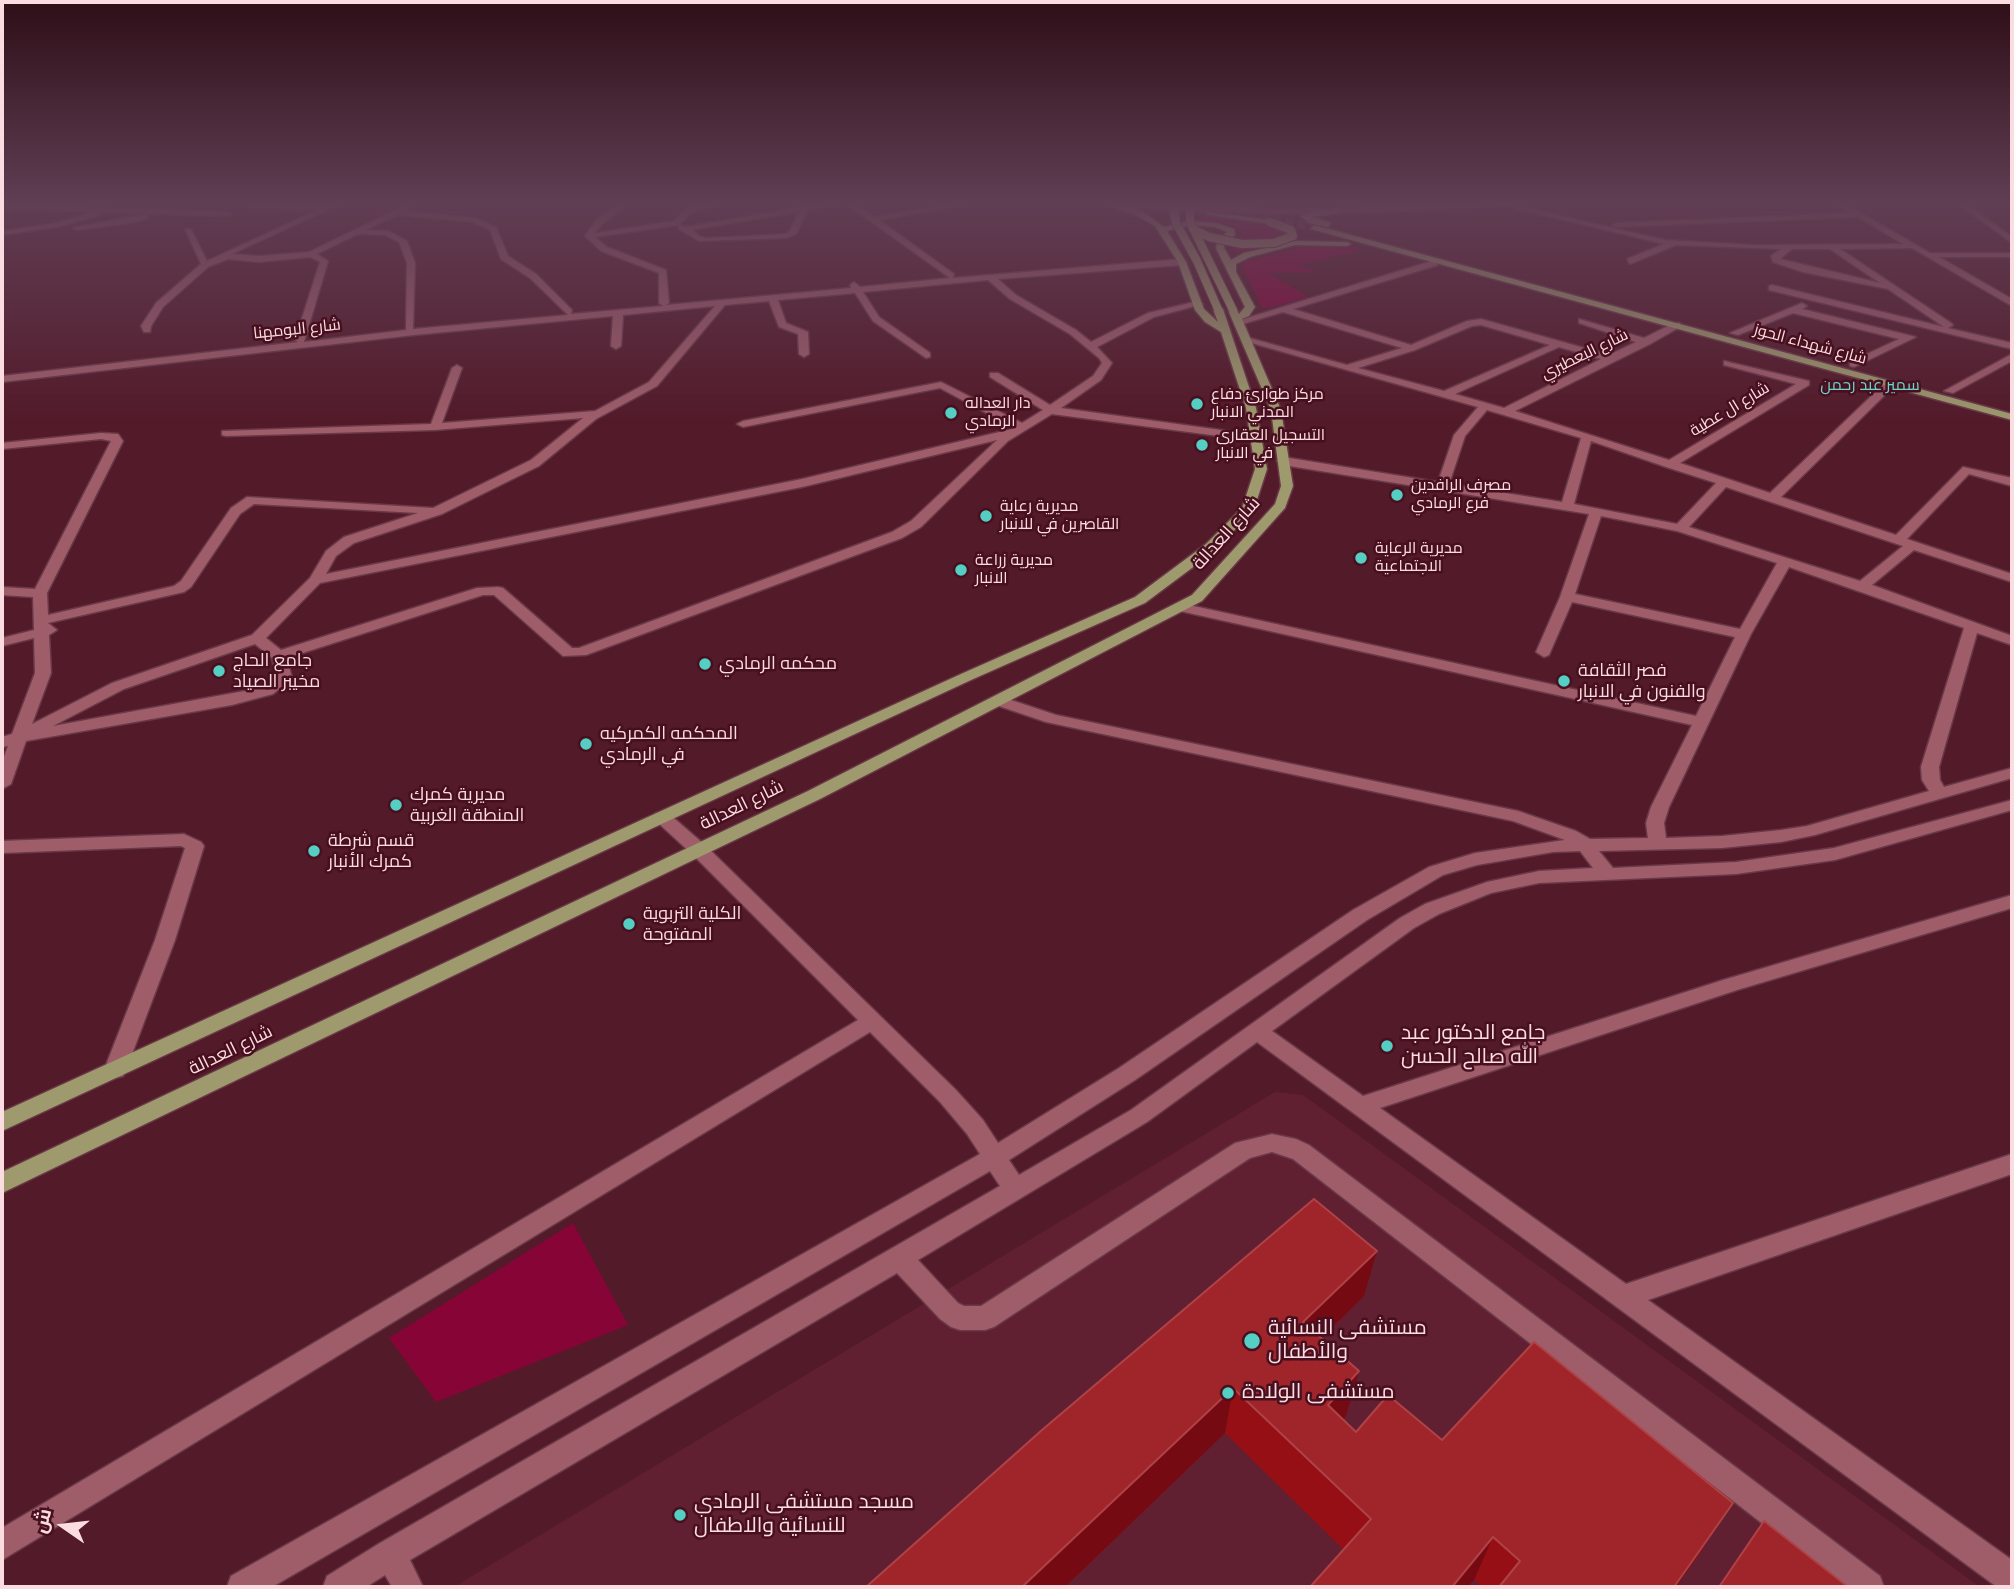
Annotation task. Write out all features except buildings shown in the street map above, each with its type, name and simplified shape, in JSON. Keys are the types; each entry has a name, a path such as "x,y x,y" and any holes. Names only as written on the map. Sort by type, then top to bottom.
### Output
{"main road":[{"path":"1187,276 1208,320 1246,314 1250,307 1233,276"},
{"path":"1205,276 1230,318"},
{"path":"1213,276 1230,318"},
{"name":"شارع شهداء الحوز","path":"1505,276 2012,417"},
{"name":"شارع العدالة","path":"2,1184 699,850 999,701 1196,598 1281,505 1287,486 1276,410 1246,340 1230,318"},
{"name":"شارع العدالة","path":"2,1122 1140,600 1211,547 1248,509 1261,469 1251,408 1230,318"},
{"name":"شارع شهداء الحوز","path":"1671,321 1735,333 2012,408"}],"street":[{"path":"147,330 146,326 159,305 192,276"},
{"path":"300,340 319,276"},
{"path":"409,328 411,276"},
{"path":"533,276 569,312"},
{"path":"663,276 664,303"},
{"name":"شارع البومهنا","path":"2,379 414,332 773,298 950,276"},
{"name":"شارع البومهنا","path":"2,372 569,312 999,276"},
{"path":"1230,318 1284,309 1392,276"},
{"path":"1834,276 1895,290"},
{"path":"1875,276 1959,333"},
{"path":"1965,276 2012,303"},
{"path":"279,656 482,591 498,591 568,653 580,652 897,535 916,524 1017,430 1097,378 1107,363 1091,346 1013,297 990,277"},
{"path":"854,288 876,319 926,355"},
{"path":"1772,288 2012,346"},
{"path":"773,298 782,325 803,332 804,354"},
{"path":"1735,333 1818,299"},
{"path":"20,737 118,686 257,638 315,580 331,554 349,540 438,511 535,463 598,414 653,384 723,302"},
{"path":"1091,346 1151,314 1198,304"},
{"path":"1284,309 1412,348"},
{"path":"1793,310 1908,338"},
{"path":"616,346 618,313"},
{"path":"1582,321 1647,342"},
{"name":"شارع البعطيري","path":"1506,411 1647,342 1671,321"},
{"path":"1350,368 1412,348 1469,323 1481,322 1611,359"},
{"path":"1854,364 1932,326"},
{"path":"1246,340 1447,394 1587,436 2012,578"},
{"path":"1447,394 1559,344"},
{"path":"1949,391 2012,357"},
{"path":"1728,363 1790,379 1814,362"},
{"path":"435,427 457,368"},
{"path":"993,375 1050,410 1257,438"},
{"name":"شارع ال عطية","path":"1670,464 1805,383 1790,379"},
{"path":"1772,498 1891,383"},
{"path":"743,424 941,385 1017,430"},
{"path":"1442,487 1460,435 1485,405"},
{"path":"226,433 435,427 598,414"},
{"path":"315,580 802,483 1017,430"},
{"path":"2,446 101,436 114,436 117,441 40,593 43,673 2,783"},
{"path":"1567,506 1587,436"},
{"path":"1283,461 1596,510 1680,528 1786,560 2012,641"},
{"path":"1898,540 1967,470 2012,482"},
{"path":"1680,528 1724,482"},
{"path":"2,642 40,627 179,589 186,584 235,511 251,500 438,511"},
{"path":"1544,652 1567,597 1596,510"},
{"path":"1862,586 1913,545"},
{"path":"1658,843 1657,815 1744,634 1786,560"},
{"path":"2,591 40,593"},
{"path":"1567,597 1744,634"},
{"path":"1180,607 1702,722"},
{"path":"1940,795 1931,780 1930,766 1972,625"},
{"path":"40,627 57,629"},
{"path":"2,742 232,700 267,691 284,678 279,656 257,638"},
{"path":"999,701 1052,719 1500,811 1553,828 1584,845 1607,873"},
{"path":"242,1587 995,1157 1127,1074 1305,951 1436,871 1475,859 1521,850 1584,845 1722,842 1782,836 1809,831 2012,773"},
{"path":"338,1587 391,1553 780,1329 1139,1116 1407,923 1432,909 1458,897 1513,882 1567,875 1683,872 1787,862 1835,854 2012,805"},
{"path":"662,817 699,850 963,1113 1015,1190"},
{"path":"2,847 184,840 195,846 116,1070"},
{"path":"1359,1106 1730,985 2012,901"},
{"path":"2,1545 872,1021"},
{"path":"1257,1031 2012,1579"},
{"path":"898,1257 949,1311 960,1318 985,1318 1244,1150 1272,1143 1288,1146 1334,1178 1869,1587"},
{"path":"1623,1297 2012,1164"},
{"path":"391,1553 408,1587"}],"shaded area":[{"path":"1247,276 1274,276 1308,297 1269,308 1262,307"},
{"name":"مستشفى النسائية والأطفال","path":"1275,1092 1303,1095 1980,1587 454,1587"},
{"path":"573,1223 628,1325 436,1402 389,1338"}],"place":[{"name":"مركز طوارئ دفاع المدني الانبار","path":"1197,404"},
{"name":"دار العداله الرمادي","path":"951,413"},
{"name":"التسجيل العقاري في الانبار","path":"1202,445"},
{"name":"مصرف الرافدين فرع الرمادي","path":"1397,495"},
{"name":"مديرية رعاية القاصرين في للانبار","path":"986,516"},
{"name":"مديرية الرعاية الاجتماعية","path":"1361,558"},
{"name":"مديرية زراعة الانبار","path":"961,570"},
{"name":"محكمه الرمادي","path":"705,664"},
{"name":"جامع الحاج مخيبر الصياد","path":"219,671"},
{"name":"فصر الثقافة والفنون في الانبار","path":"1564,681"},
{"name":"المحكمه الكمركيه في الرمادي","path":"586,744"},
{"name":"مديرية كمرك المنطقة الغربية","path":"396,805"},
{"name":"قسم شرطة كمرك الأنبار","path":"314,851"},
{"name":"الكلية التربوية المفتوحة","path":"629,924"},
{"name":"جامع الدكتور عبد الله صالح الحسن","path":"1387,1046"},
{"name":"مستشفى النسائية والأطفال","path":"1252,1341"},
{"name":"مستشفى الولادة","path":"1228,1393"},
{"name":"مسجد مستشفى الرمادي للنسائية والاطفال","path":"680,1515"}],"district":[{"name":"سمير عبد رحمن","path":"1870,386"}]}
